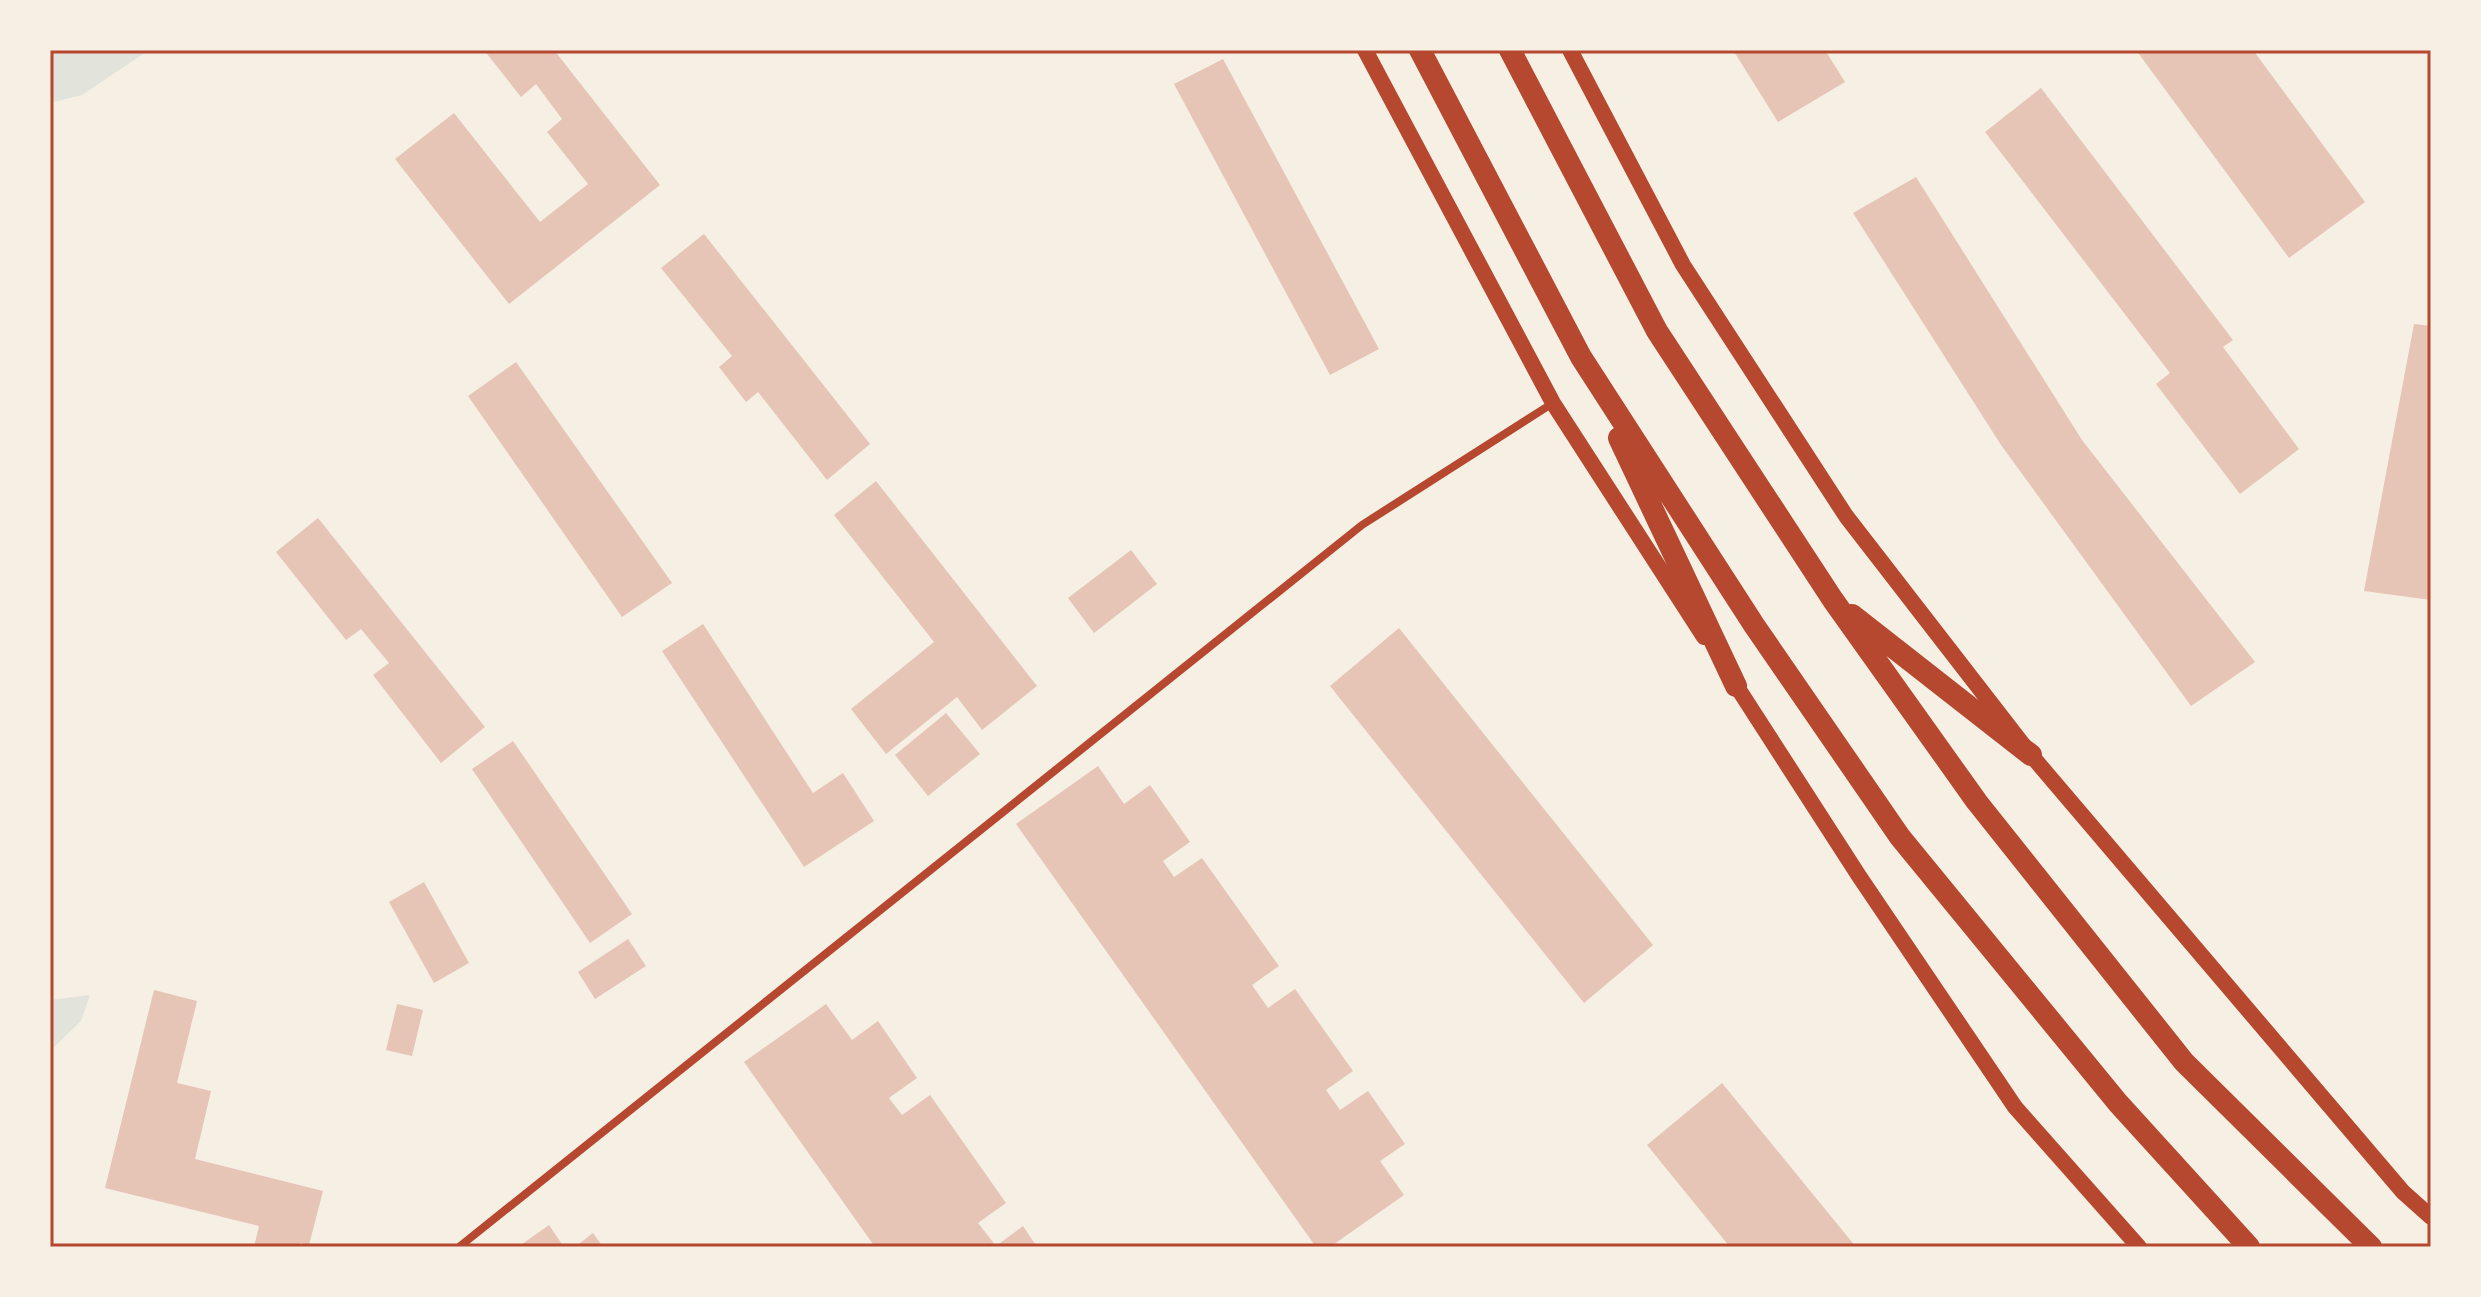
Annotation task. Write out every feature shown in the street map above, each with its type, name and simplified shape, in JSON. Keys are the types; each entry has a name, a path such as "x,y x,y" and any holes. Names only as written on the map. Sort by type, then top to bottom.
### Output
{"highway":[{"path":"1420,50 1581,357 1736,686"},
{"path":"1510,50 1657,331 1833,600 1977,802 2184,1062 2371,1247"},
{"path":"1581,357 1754,625 1900,837 2118,1103 2249,1247"},
{"path":"1833,600 2031,755"}],"main road":[{"path":"1365,50 1553,403 1859,876 2015,1107 2139,1247"},
{"path":"1570,50 1683,265 1846,516 2031,755 2403,1192 2431,1217"}],"street":[{"path":"459,1247 1362,525 1553,403"}],"shaded area":[{"path":"50,50 149,50 82,95 50,103"},
{"path":"90,995 81,1021 50,1051 50,1000"}],"building":[{"path":"484,50 554,50 660,185 509,304 395,159 454,113 540,222 588,184 547,132 562,119 536,84 521,97"},
{"path":"1733,50 1825,50 1845,82 1778,122"},
{"path":"2136,50 2253,50 2365,202 2289,258"},
{"path":"1223,59 1379,349 1330,375 1174,84"},
{"path":"2041,88 2233,340 2223,347 2299,449 2240,494 2156,384 2170,373 1985,132"},
{"path":"1916,177 2082,440 2255,662 2191,706 2001,445 1853,213"},
{"path":"704,234 870,444 827,480 758,392 746,402 719,367 732,356 661,268"},
{"path":"2414,324 2431,326 2431,600 2364,591"},
{"path":"516,362 672,583 622,617 468,396"},
{"path":"876,481 1037,686 982,730 957,697 886,754 851,709 934,642 834,515"},
{"path":"318,518 485,727 441,763 373,675 389,663 361,629 346,640 276,552"},
{"path":"1131,550 1157,584 1094,633 1068,598"},
{"path":"703,624 813,793 843,773 874,821 804,867 662,651"},
{"path":"1399,628 1653,945 1584,1003 1330,686"},
{"path":"946,713 980,754 928,796 895,755"},
{"path":"513,741 632,914 590,943 472,769"},
{"path":"1098,766 1124,804 1150,785 1190,842 1163,861 1174,877 1202,858 1279,966 1252,985 1268,1008 1295,989 1353,1071 1326,1090 1340,1110 1368,1091 1405,1144 1380,1161 1404,1195 1330,1247 1316,1247 1016,824"},
{"path":"424,882 469,963 434,983 389,902"},
{"path":"628,939 646,966 595,999 578,972"},
{"path":"154,990 197,1001 177,1083 211,1091 195,1159 323,1191 309,1245 254,1247 259,1226 105,1188"},
{"path":"397,1004 423,1010 412,1056 386,1050"},
{"path":"826,1004 852,1040 878,1021 917,1078 889,1098 902,1115 930,1095 1006,1203 978,1223 996,1246 1023,1226 1037,1247 875,1247 744,1062"},
{"path":"1722,1083 1856,1247 1730,1247 1647,1145"},
{"path":"549,1225 564,1247 518,1247"},
{"path":"593,1233 603,1247 575,1247"}]}
